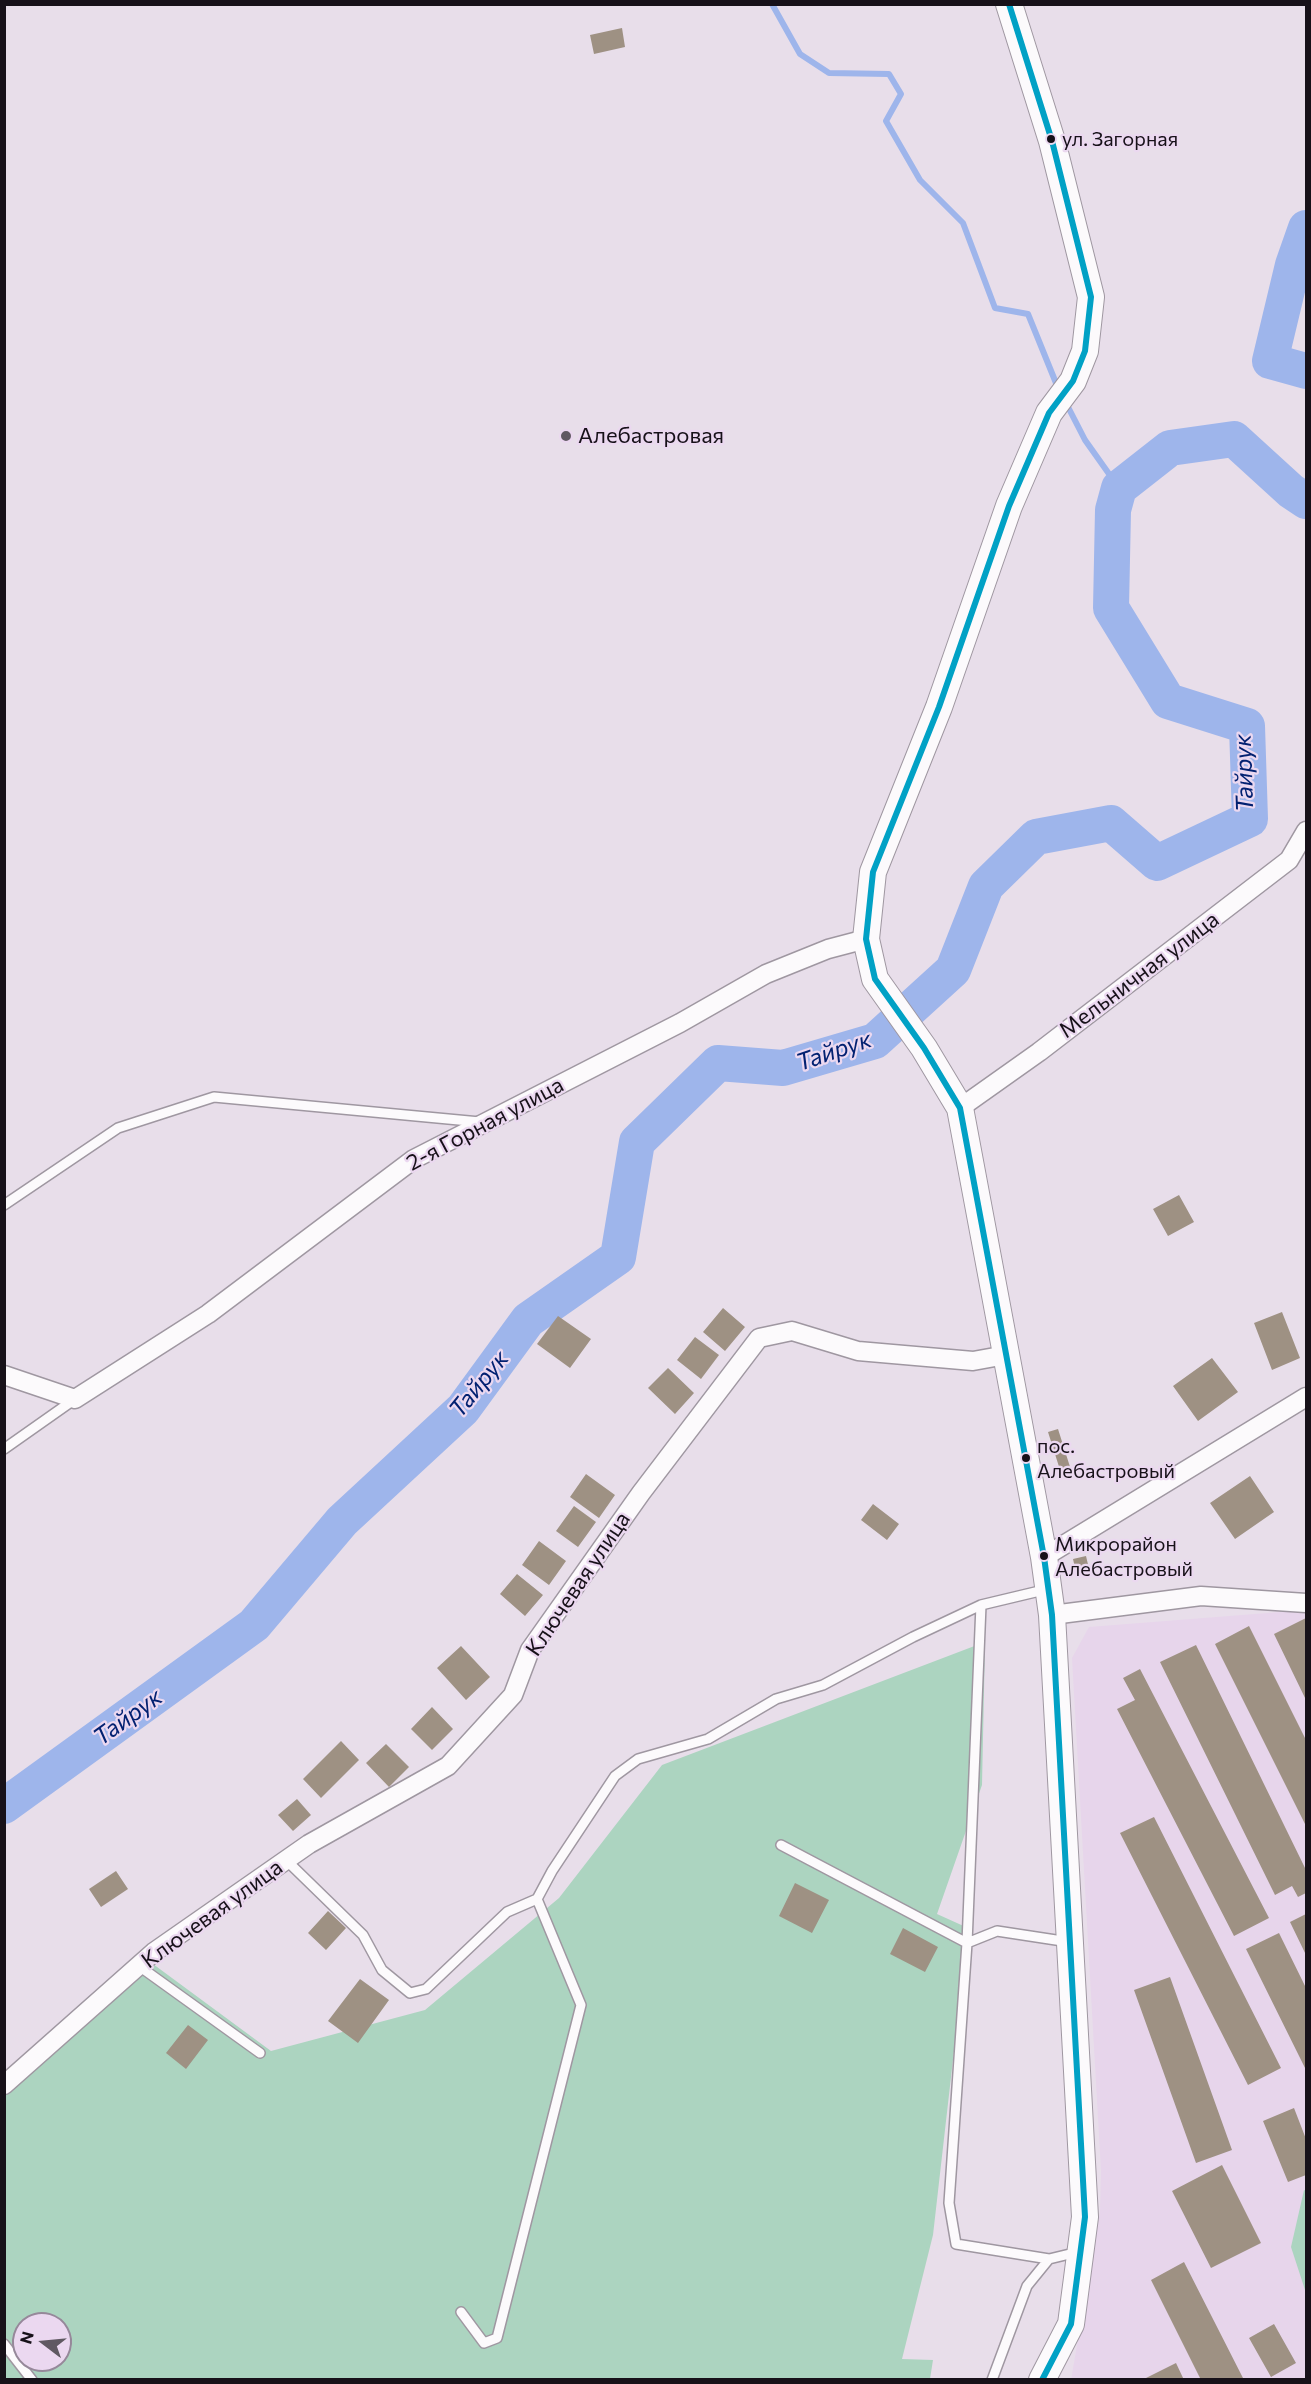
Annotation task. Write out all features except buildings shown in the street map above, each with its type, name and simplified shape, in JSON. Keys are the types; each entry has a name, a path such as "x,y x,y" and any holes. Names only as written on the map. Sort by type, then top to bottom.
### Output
{"street":[{"path":"1009,4 1052,141 1091,297 1085,351 1073,381 1050,413 1009,506 939,707 873,872 866,939 875,979 924,1048 960,1108 1044,1557 1052,1615 1085,2217 1071,2324 1042,2379"},
{"name":"Мельничная улица","path":"960,1108 1039,1052 1289,860 1306,831"},
{"name":"2-я Горная улица","path":"75,1399 208,1314 414,1159 680,1023 766,974 828,950 866,939"},
{"name":"Ключевая улица","path":"4,2085 139,1966 286,1860 309,1844 448,1766 513,1695 530,1650 641,1493 759,1338 792,1331 858,1351 973,1361 1006,1355"},
{"path":"4,1375 75,1399"},
{"path":"1044,1557 1306,1397"},
{"path":"1052,1615 1201,1596 1306,1603"}],"lane":[{"path":"4,1205 118,1128 214,1097 486,1123"},
{"path":"4,1449 75,1399"},
{"path":"286,1860 363,1935 382,1970 410,1993 426,1989 507,1912 537,1899 552,1871 615,1776 638,1759 708,1739 776,1699 823,1685 913,1637 981,1605 1048,1589"},
{"path":"981,1605 966,1943 948,2203 956,2244 1049,2259 1081,2252"},
{"path":"781,1845 966,1943 997,1931 1070,1942"},
{"path":"461,2312 484,2343 497,2338 581,2005 537,1899"},
{"path":"139,1966 260,2053"},
{"path":"992,2379 1009,2341 1027,2286 1049,2259"},
{"path":"4,2344 32,2379"}],"shaded area":[{"path":"1306,1610 1306,2379 1071,2380 1100,2212 1101,2171 1072,1658 1089,1627"}],"green space":[{"path":"985,1642 982,1785 937,1914 968,1928 933,2235 902,2359 933,2360 930,2379 5,2379 4,2092 153,1964 271,2051 425,2010 559,1898 662,1765"},
{"path":"1304,2190 1306,2191 1306,2293 1291,2247"}],"waterway":[{"path":"772,4 800,54 829,73 889,74 901,94 886,121 920,180 963,223 995,308 1028,314 1058,388"},
{"name":"Тайрук","path":"1306,228 1293,265 1270,361 1306,371"},
{"path":"1066,403 1085,440 1119,488"},
{"name":"Тайрук","path":"4,1806 254,1625 342,1521 463,1409 528,1320 618,1257 637,1142 718,1063 783,1068 875,1041 953,970 986,886 1036,837 1111,823 1157,863 1250,819 1247,726 1168,701 1111,608 1113,510 1119,488 1170,448 1234,439 1291,491 1306,501"}],"transit line":[{"path":"1009,4 1052,141 1091,297 1085,351 1073,381 1049,413 1009,506 939,707 873,872 866,939 875,979 924,1048 960,1108 1044,1557 1052,1615 1085,2217 1071,2324 1042,2380"}],"place":[{"name":"ул. Загорная","path":"1051,139"},
{"name":"Алебастровая","path":"566,436"},
{"name":"пос. Алебастровый","path":"1026,1458"},
{"name":"Микрорайон Алебастровый","path":"1044,1556"}]}
